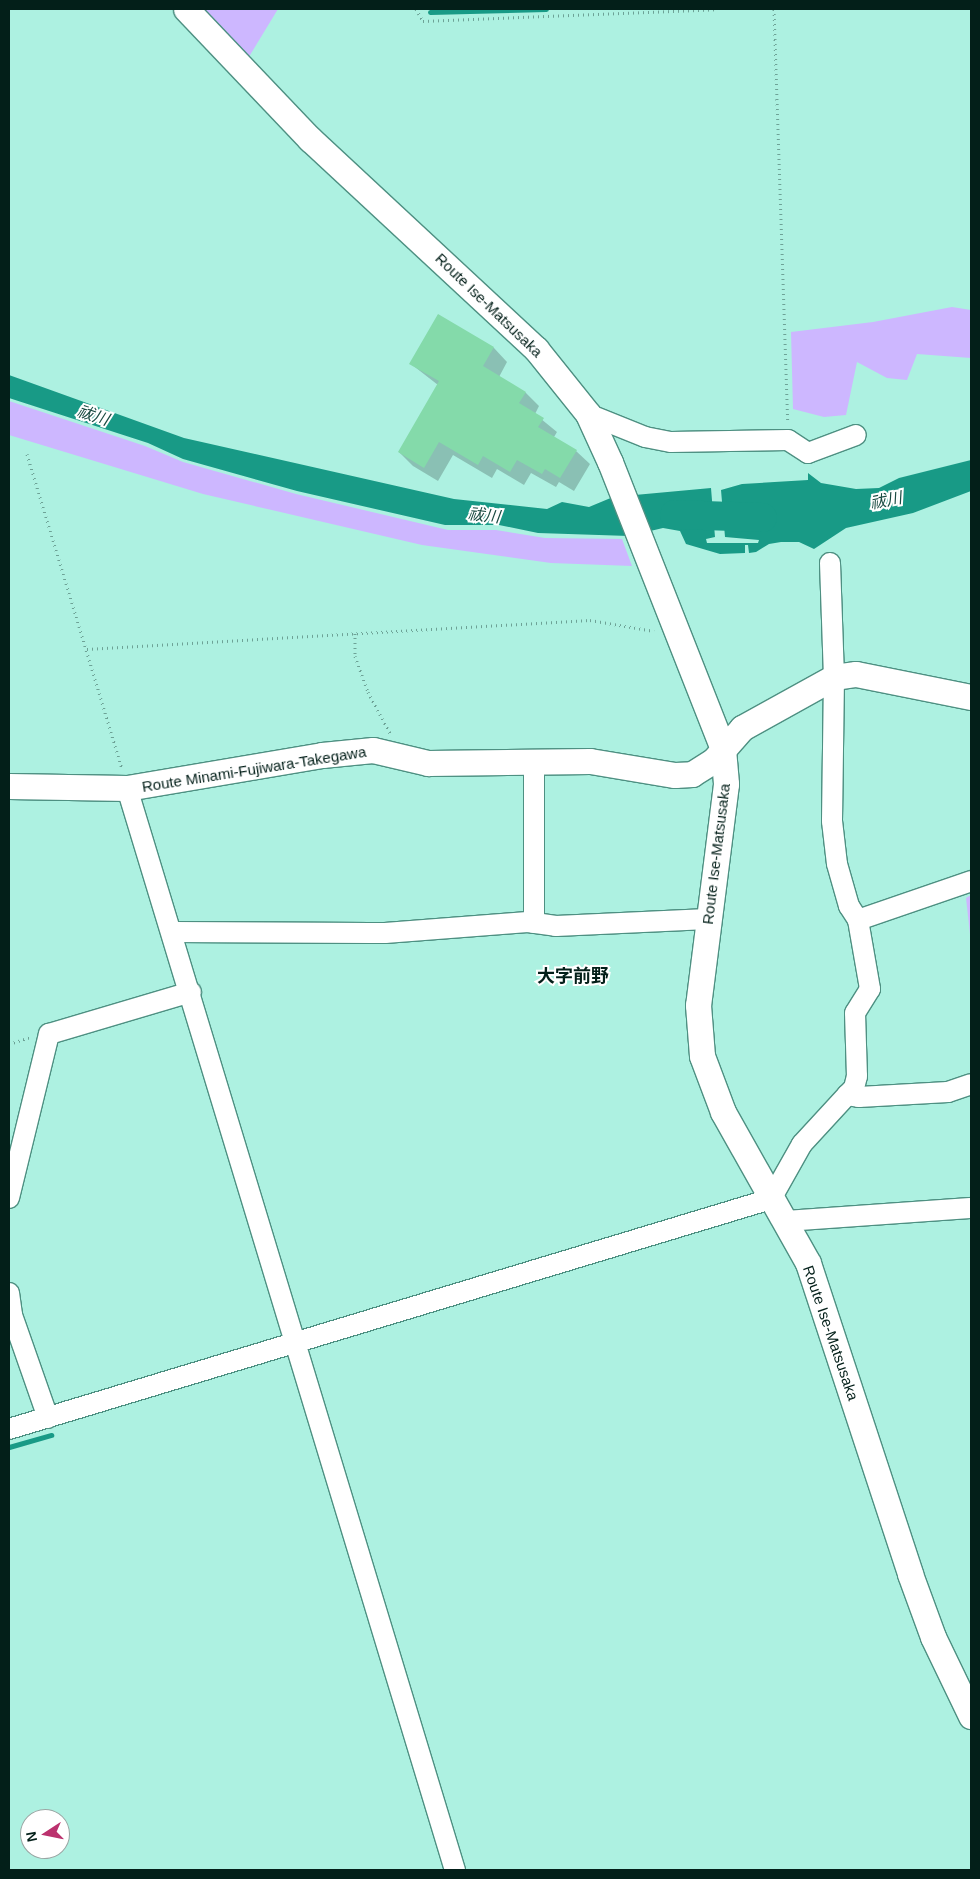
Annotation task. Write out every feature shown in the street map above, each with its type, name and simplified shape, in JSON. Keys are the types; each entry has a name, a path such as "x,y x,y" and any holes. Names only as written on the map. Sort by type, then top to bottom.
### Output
{"main road":[{"name":"Route Ise-Matsusaka","path":"186,9 310,139 536,349 588,414 649,556 677,634 723,749 726,784 698,1005 702,1056 723,1112 808,1262 823,1301 885,1500 933,1637 971,1716"},
{"name":"Route Minami-Fujiwara-Takegawa","path":"9,786 127,788 343,752 394,754 428,763 590,760 675,775 692,774 703,769 742,728 834,677 856,674 971,697"}],"street":[{"path":"588,414 645,437 671,442 788,440 808,453 856,435"},
{"path":"9,1429 771,1199 802,1144 854,1088 857,1076 855,1013 870,989 858,920 849,906 837,864 832,821 834,677 830,563"},
{"path":"534,761 534,923"},
{"path":"127,788 173,932 455,1870"},
{"path":"858,920 971,881"},
{"path":"173,932 385,933 534,923 556,926 708,919"},
{"path":"9,1198 49,1034 191,992"},
{"path":"847,1094 859,1097 948,1092 971,1084"},
{"path":"785,1220 971,1208"},
{"path":"9,1293 12,1315 48,1418"}],"path":[{"path":"416,9 423,21 718,9"},
{"path":"774,9 788,440"},
{"path":"27,454 87,649 127,788"},
{"path":"87,649 590,620 677,634"},
{"path":"355,633 355,656 368,692 397,746 394,754"}],"shaded area":[{"path":"198,9 278,9 247,60"},
{"path":"952,307 971,310 971,358 917,354 907,380 887,378 857,362 846,415 824,417 793,409 791,332 873,322"},
{"path":"9,401 145,446 183,462 296,494 448,530 496,530 545,538 622,539 632,566 551,563 422,545 203,494 9,435"},
{"path":"971,895 971,943 966,898"}],"water":[{"path":"9,375 184,438 454,499 547,509 562,502 589,507 613,497 711,488 715,537 706,539 707,543 758,543 759,540 725,537 721,490 742,484 808,480 808,473 821,483 856,489 879,488 899,478 971,460 971,491 913,513 846,528 814,549 799,542 781,542 769,544 756,552 749,553 748,545 745,545 745,553 720,554 686,544 680,531 663,528 629,536 538,533 499,525 445,525 297,491 183,459 148,443 9,398"}],"building":[{"path":"438,314 494,347 483,366 526,392 519,403 544,418 538,427 577,450 560,478 545,469 542,474 517,460 510,472 483,456 478,465 439,442 424,468 398,452 439,381 409,364"}],"waterway":[{"path":"430,12 546,9"},
{"name":"祓川","path":"674,514 762,517"},
{"path":"9,1447 51,1435"}],"district":[{"name":"大字前野","path":"573,976"}]}
